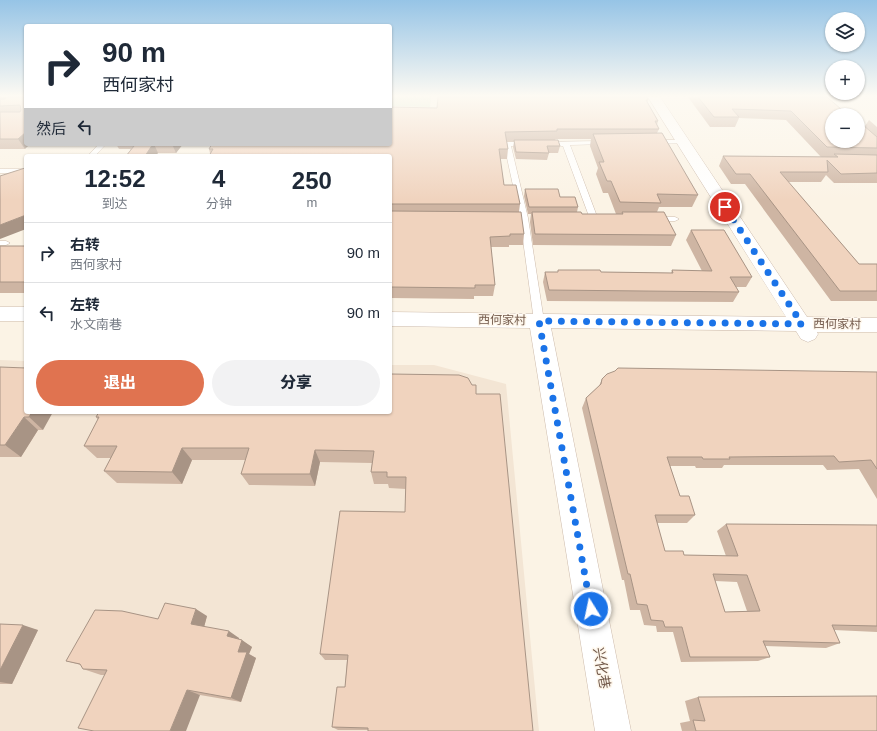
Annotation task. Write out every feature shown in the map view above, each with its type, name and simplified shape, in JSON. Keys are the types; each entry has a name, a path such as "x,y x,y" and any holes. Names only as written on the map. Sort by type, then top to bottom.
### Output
{"street":[{"path":"676,131 806,331"},
{"path":"0,314 24,314"},
{"name":"西何家村","path":"392,319 541,328 806,331 877,325"},
{"name":"西何家村","path":"392,334 541,328"},
{"name":"兴化巷","path":"541,328 613,731"},
{"path":"0,329 24,329"},
{"name":"西何家村","path":"806,331 877,339"}],"lane":[{"path":"644,142 683,142"},
{"path":"541,328 524,218 507,144 613,143"},
{"path":"566,144 594,218"},
{"path":"93,154 101,146"},
{"path":"0,171 24,171"},
{"path":"646,219 675,220"}],"shaded area":[{"path":"0,360 24,361 24,414 392,414 392,365 434,365 506,384 539,731 0,731"}],"building":[{"path":"0,131 24,131 24,134 18,139 0,139"},
{"path":"392,131 551,131 505,132 508,149 499,149 504,185 516,185 520,204 392,204 392,154 210,154 213,149 209,149 211,146 392,146"},
{"path":"811,131 825,131 825,145"},
{"path":"865,131 870,131 877,137 877,148 865,148"},
{"path":"662,133 698,195 657,194 661,203 620,202 611,181 607,181 599,162 604,162 593,134"},
{"path":"514,140 558,140 560,146 547,146 549,153 516,152"},
{"path":"134,146 152,146 146,154 128,154"},
{"path":"834,154 877,155 877,173 841,174 827,160 828,172 780,172 859,264 877,264 877,291 840,291 750,174 736,174 723,156 838,157"},
{"path":"24,168 24,216 0,225 0,176"},
{"path":"525,189 558,189 560,197 575,197 578,207 529,207"},
{"path":"392,211 521,212 524,234 510,234 510,236 490,237 495,285 475,285 475,288 392,287"},
{"path":"532,212 623,214 622,212 664,212 676,235 535,234"},
{"path":"691,230 724,230 752,277 730,277 739,292 549,290 545,272 558,272 558,270 673,273 672,270 712,271"},
{"path":"0,246 24,246 24,282 0,282"},
{"path":"0,367 24,368 24,414 31,414 29,417 24,417 5,445 0,445"},
{"path":"618,368 877,372 877,469 871,460 839,462 834,456 729,457 730,459 667,457 680,496 689,496 695,515 655,515 665,551 683,551 684,555 738,556 726,524 877,525 877,626 832,625 840,643 763,641 770,657 690,657 682,627 665,627 663,621 651,620 647,605 637,604 630,574 628,574 586,398 601,384 602,379 607,374","holes":["713,574 747,575 760,611 725,612"]},
{"path":"392,374 459,375 468,378 472,385 476,385 476,394 500,394 533,731 368,731 368,728 332,727 337,687 345,687 348,655 320,654 340,511 405,512 406,477 387,477 387,472 371,472 374,451 315,450 310,474 241,474 249,448 182,448 172,472 104,471 117,446 84,446 99,417 96,417 98,414 392,414"},
{"path":"165,603 196,609 191,624 229,631 227,636 242,640 238,652 247,652 231,698 187,690 170,731 94,731 78,728 107,670 83,669 80,664 66,661 95,610 122,611 158,619"},
{"path":"0,624 23,625 0,670"},
{"path":"877,696 877,731 696,731 693,720 705,721 698,697"}],"route":[{"path":"591,609 539,321 802,324 725,207"}]}
